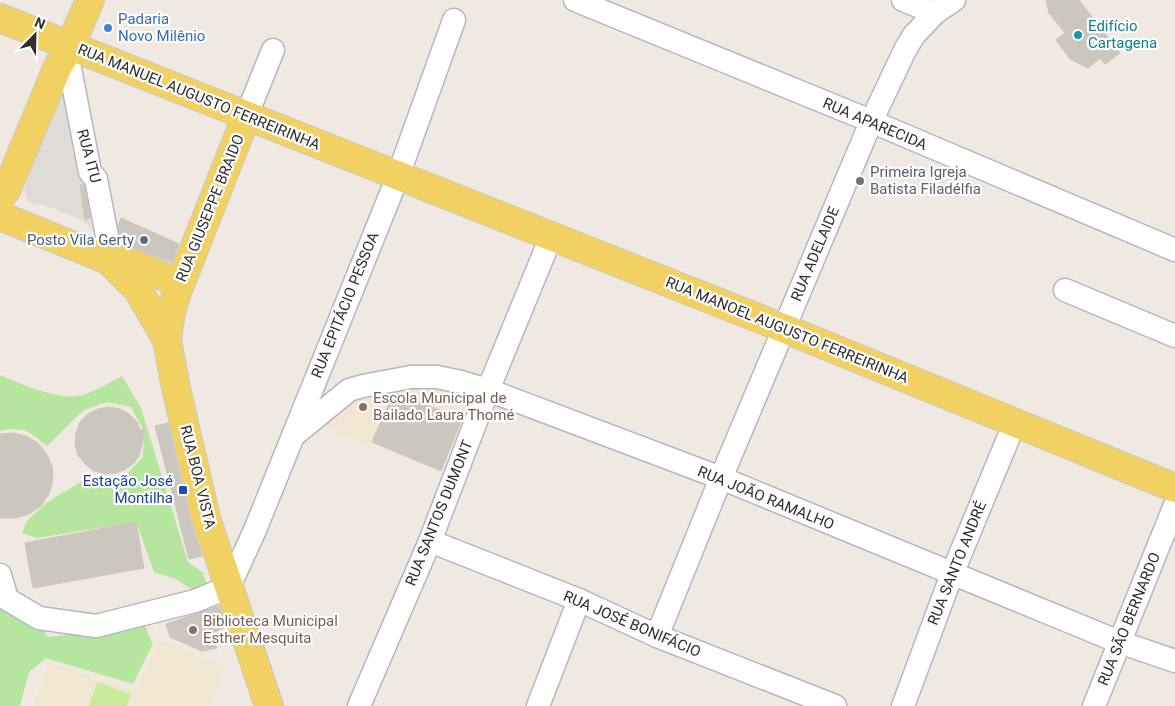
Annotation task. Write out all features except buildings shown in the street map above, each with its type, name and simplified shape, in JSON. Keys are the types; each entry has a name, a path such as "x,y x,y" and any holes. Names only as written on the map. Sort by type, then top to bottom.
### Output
{"main road":[{"path":"0,198 7,189 58,66 68,49 90,0"},
{"name":"RUA MANUEL AUGUSTO FERREIRINHA","path":"0,18 68,49 398,176"},
{"name":"RUA GIUSEPPE BRAIDO","path":"167,340 171,311 180,283 246,117"},
{"name":"RUA MANOEL AUGUSTO FERREIRINHA","path":"398,176 783,328 1175,488"},
{"path":"0,216 108,260 118,258 126,260 180,283"},
{"name":"RUA BOA VISTA","path":"108,260 138,290 167,340 206,518 270,706"}],"street":[{"name":"RUA APARECIDA","path":"575,0 1175,250"},
{"path":"902,0 935,13"},
{"name":"RUA ADELAIDE","path":"657,636 783,328 871,122 914,35 935,13 954,0"},
{"name":"RUA EPITÁCIO PESSOA","path":"230,587 398,176 454,20"},
{"name":"RUA ITU","path":"68,49 90,172 96,179 107,236 108,260"},
{"name":"RUA GIUSEPPE BRAIDO","path":"246,117 274,50"},
{"name":"RUA SANTOS DUMONT","path":"359,706 430,541 488,390 551,237"},
{"path":"1065,290 1175,336"},
{"path":"324,356 327,369 335,383 349,390"},
{"name":"RUA JOÃO RAMALHO","path":"293,436 349,390 388,380 410,377 437,377 461,382 488,390 721,478 1119,642 1175,661"},
{"name":"RUA SANTO ANDRÉ","path":"903,706 952,574 1014,422"},
{"name":"RUA SÃO BERNARDO","path":"1094,706 1175,505"},
{"name":"RUA JOSÉ BONIFÁCIO","path":"430,541 579,600 657,636 835,706"},
{"path":"0,575 7,598 39,618 96,626 195,600 230,587"},
{"path":"538,706 579,600"}],"shaded area":[{"path":"67,80 69,103 84,184 80,185 86,219 90,218 92,230 82,220 42,204 34,205 26,197 25,192 26,184"},
{"name":"Escola Municipal de Bailado Laura Thomé","path":"386,382 461,388 451,414 393,392 369,447 318,425 348,399"},
{"path":"158,640 225,666 210,706 33,706 49,662 136,692"}],"green space":[{"path":"0,375 41,391 74,397 93,391 122,376 141,408 188,562 202,572 207,584 192,590 176,579 154,572 136,522 37,538 22,533 27,521 46,503 89,477 110,478 126,475 143,457 144,431 131,407 107,402 84,410 47,446 26,431 15,429 0,431"},
{"path":"0,583 10,586 48,637 106,630 138,611 153,644 133,684 46,658 29,672 20,706 0,706"},
{"path":"97,682 131,694 127,706 89,706"}],"place":[{"name":"Padaria Novo Milênio","path":"108,28"},
{"name":"Edifício Cartagena","path":"1078,35"},
{"name":"Primeira Igreja Batista Filadélfia","path":"860,181"},
{"name":"Posto Vila Gerty","path":"144,240"},
{"name":"Escola Municipal de Bailado Laura Thomé","path":"363,407"},
{"name":"Estação José Montilha","path":"183,490"},
{"name":"Biblioteca Municipal Esther Mesquita","path":"193,630"}]}
